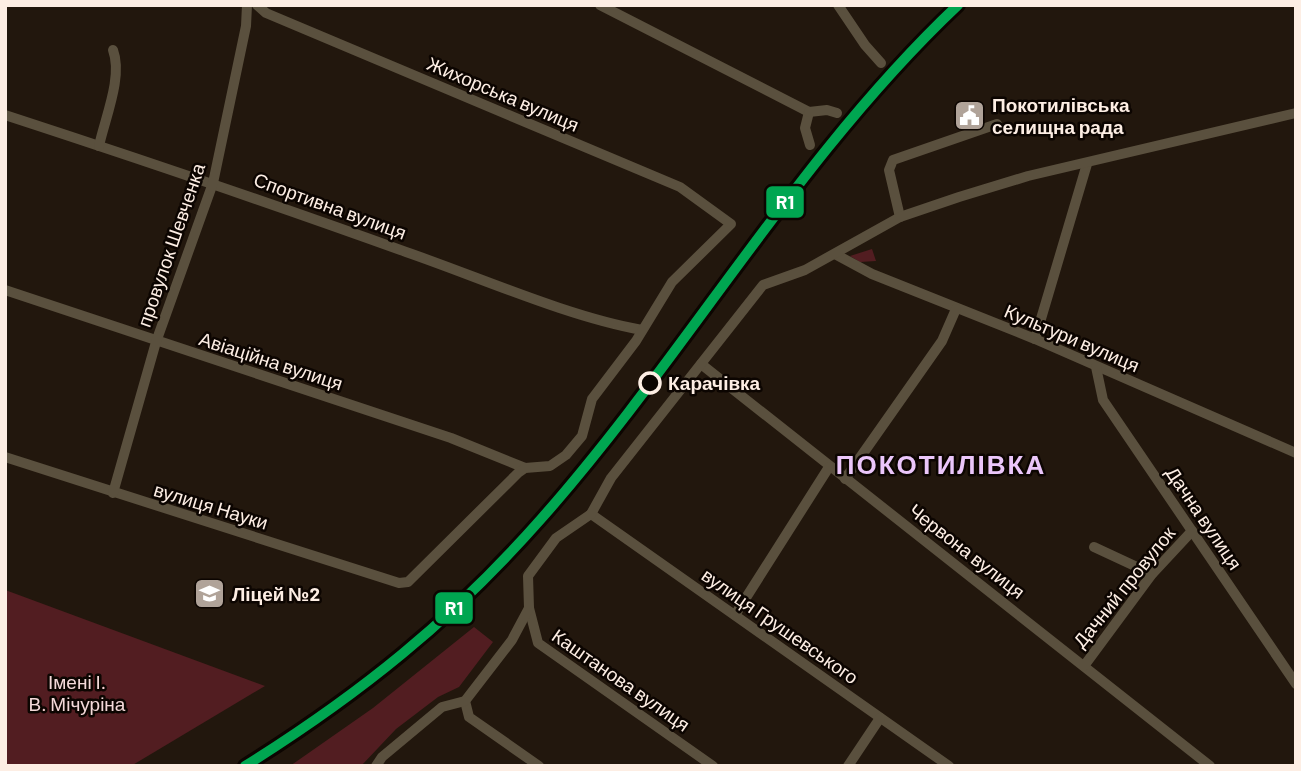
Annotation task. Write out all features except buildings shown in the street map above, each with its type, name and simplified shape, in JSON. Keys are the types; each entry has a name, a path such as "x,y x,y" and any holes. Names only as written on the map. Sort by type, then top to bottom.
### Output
{"street":[{"name":"провулок Шевченка","path":"113,493 156,342 213,183 246,26 247,5"},
{"name":"Жихорська вулиця","path":"257,5 266,13 680,187 731,224 672,282 642,330"},
{"path":"600,5 809,112 827,110 836,113"},
{"path":"838,5 864,45 881,62"},
{"path":"99,146 116,73 117,60 113,50"},
{"path":"809,112 805,128 810,145"},
{"path":"376,766 442,707 465,701 512,640 529,608 527,576 556,538 591,514 611,478 763,285 805,270 900,217 1028,176 1296,113"},
{"name":"Спортивна вулиця","path":"5,115 213,183 540,299 621,326 642,330"},
{"path":"900,217 889,170 893,160 997,124"},
{"path":"1035,340 1087,164"},
{"name":"Культури вулиця","path":"835,254 872,274 1035,340 1296,453"},
{"name":"Авіаційна вулиця","path":"5,290 451,438 525,468"},
{"path":"845,478 942,341 956,309"},
{"path":"525,468 550,466 566,455 582,436 593,399 642,330"},
{"name":"Червона вулиця","path":"701,365 1210,766"},
{"name":"Дачна вулиця","path":"1096,367 1103,400 1296,684"},
{"name":"вулиця Науки","path":"5,457 399,583 408,582 525,468"},
{"path":"735,615 830,467"},
{"name":"вулиця Грушевського","path":"591,514 949,766"},
{"name":"Дачний провулок","path":"1084,666 1152,574 1192,531"},
{"path":"1094,547 1152,574"},
{"name":"Каштанова вулиця","path":"529,608 538,643 713,766"},
{"path":"465,701 470,717 539,766"},
{"path":"848,766 880,718"}],"green space":[{"path":"872,249 876,261 860,262 850,256"},
{"name":"Імені І. В. Мічуріна","path":"5,590 265,686 131,766 5,766"},
{"path":"474,627 493,642 459,687 438,697 396,729 361,766 290,766 373,708"}],"transit line":[{"name":"R1","path":"245,766 327,711 402,654 507,556 594,456 845,126 900,64 958,5"}],"place":[{"name":"Покотилівська селищна рада","path":"969,116"},
{"name":"Карачівка","path":"650,383"},
{"name":"Ліцей №2","path":"209,594"}],"district":[{"name":"ПОКОТИЛІВКА","path":"941,465"}]}
